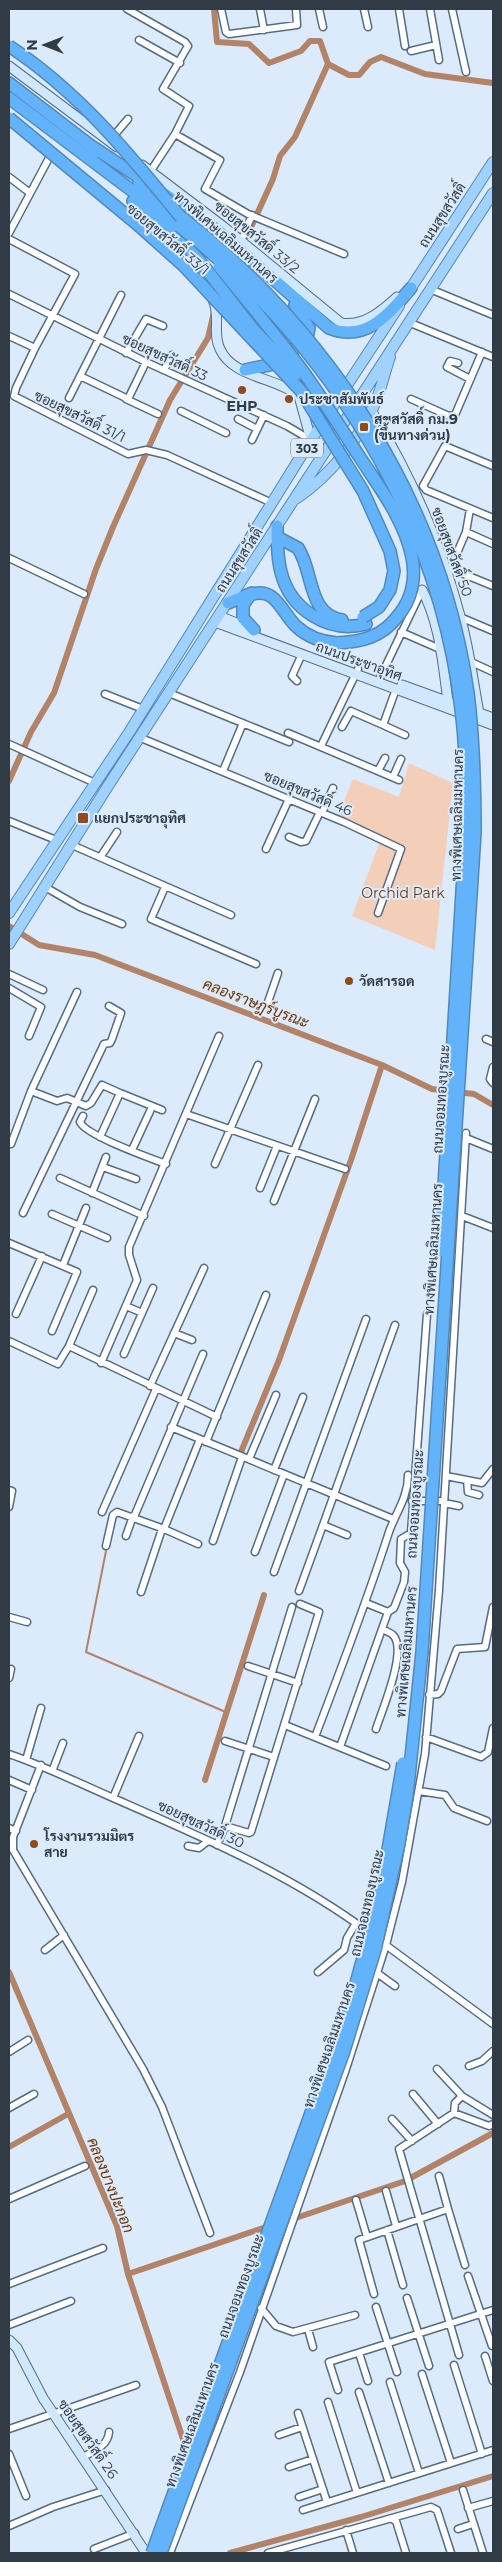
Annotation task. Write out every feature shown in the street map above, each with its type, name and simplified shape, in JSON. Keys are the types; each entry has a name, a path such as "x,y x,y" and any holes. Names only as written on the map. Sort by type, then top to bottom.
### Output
{"highway":[{"path":"9,46 72,94 122,145 298,364 394,511 412,558 413,579 409,598 398,616 378,634 360,641 337,643 322,641 305,633 294,624 275,599 258,593 245,594 228,603"},
{"name":"ทางพิเศษเฉลิมมหานคร","path":"9,83 93,147 182,223 250,276 309,339 366,418 407,494 442,585 467,690 473,743 475,832 422,1652 407,1796 398,1848 375,1950 344,2051 161,2553"},
{"name":"ทางพิเศษเฉลิมมหานคร","path":"9,98 104,170 182,223 246,283 316,362 358,422 400,499 429,571 452,653 464,736 466,826 415,1647 403,1768 392,1839 367,1948 336,2048 152,2553"},
{"path":"9,118 137,224 184,266 301,392 363,491 390,551 394,571 390,590 379,607 365,620 354,626 334,625 316,618 300,606 286,587 281,572 277,532"},
{"path":"93,147 213,226 323,324 337,332 353,333 370,328 378,323 411,288"},
{"path":"104,170 139,206 177,236 199,260 260,336 296,375 367,485 386,521 400,560 400,582 388,607 378,617 365,620 344,620 325,613 317,602 300,551 277,532"},
{"path":"244,370 274,364 307,339 309,328 286,291"},
{"path":"254,630 243,618 242,605 246,598 258,593"}],"main road":[{"name":"ถนนสุขสวัสดิ์","path":"9,912 143,710 312,440 493,162"},
{"name":"ถนนสุขสวัสดิ์","path":"9,944 217,619 277,532 292,502 493,193"},
{"path":"292,502 322,478 346,449 371,410 395,342"},
{"path":"204,613 217,619"}],"street":[{"path":"127,9 186,42 188,46 164,89 189,106 175,134 150,172"},
{"path":"221,9 227,34 297,25 296,9"},
{"path":"260,9 264,30"},
{"path":"319,9 323,27"},
{"path":"364,9 368,27"},
{"path":"398,9 408,48 436,45"},
{"path":"430,9 439,60"},
{"path":"452,9 466,72"},
{"path":"139,40 180,63"},
{"path":"9,54 14,54 29,64"},
{"name":"ซอยสุขสวัสดิ์ 33/2","path":"9,66 241,241 341,323 347,324 366,320 387,306 418,278"},
{"path":"109,141 128,119"},
{"name":"ซอยสุขสวัสดิ์ 33/1","path":"9,123 190,273 214,302 219,347 231,364 299,396 312,440"},
{"path":"175,134 220,160 205,189 255,215 344,254"},
{"path":"9,234 49,158"},
{"path":"9,178 30,193"},
{"path":"241,241 255,215"},
{"path":"9,239 75,274 35,348 9,336"},
{"path":"430,289 493,315"},
{"name":"ซอยสุขสวัสดิ์ 33","path":"9,294 126,353 264,415 312,440"},
{"path":"69,398 121,294"},
{"path":"126,353 146,319 163,326"},
{"path":"408,322 493,357"},
{"name":"ซอยสุขสวัสดิ์ 31/1","path":"35,348 14,393 17,399 128,454 146,450 156,451 272,503"},
{"path":"410,399 452,417 455,415 482,352"},
{"path":"164,370 172,355"},
{"path":"458,363 450,361 447,368 470,380"},
{"path":"125,398 130,397 146,362"},
{"path":"80,376 158,414"},
{"name":"ซอยสุขสวัสดิ์ 50","path":"371,410 405,471 448,568 479,713"},
{"path":"181,411 226,433"},
{"path":"252,440 264,415"},
{"path":"238,419 257,429"},
{"path":"493,466 448,447 443,447 423,483 424,488 493,518"},
{"path":"470,509 466,532 448,568 493,586"},
{"path":"466,532 493,544"},
{"path":"9,558 84,594"},
{"path":"379,679 422,590"},
{"path":"422,590 429,605 440,649 448,702"},
{"path":"460,617 493,631"},
{"name":"ถนนประชาอุทิศ","path":"217,619 254,630 357,672"},
{"name":"ถนนประชาอุทิศ","path":"217,619 302,654 493,718"},
{"path":"401,632 440,649"},
{"path":"297,681 292,676 302,654"},
{"path":"469,661 493,672"},
{"path":"321,746 357,672"},
{"name":"ถนนประชาอุทิศ","path":"379,679 396,689 493,725"},
{"path":"383,725 396,689"},
{"path":"169,693 289,742"},
{"path":"104,694 143,710"},
{"path":"342,727 351,710 405,735"},
{"name":"ถนนจอมทองบูรณะ","path":"156,2553 344,2038 374,1936 398,1820 408,1754 416,1671 450,1153 470,823 466,716"},
{"path":"222,771 243,724"},
{"path":"288,732 396,778 401,759"},
{"name":"ซอยสุขสวัสดิ์ 46","path":"141,738 321,812 401,849 378,913"},
{"path":"9,744 95,783"},
{"path":"378,771 384,758"},
{"path":"289,837 301,842 306,841 333,788"},
{"path":"266,849 289,799"},
{"path":"9,821 56,840"},
{"path":"101,856 117,832"},
{"path":"72,845 101,856 166,885 165,887 230,915"},
{"path":"45,887 80,907 122,924"},
{"path":"165,887 151,919 256,964"},
{"path":"266,1008 278,973"},
{"path":"9,974 43,990"},
{"path":"9,988 41,1007 29,1036"},
{"path":"11,1144 31,1091 77,992"},
{"path":"23,1213 104,1044 110,1043 112,1039 121,1016 119,1011 108,1006"},
{"path":"101,1363 126,1306 137,1275 128,1251 218,1036"},
{"path":"486,1039 493,1042"},
{"path":"215,1164 258,1065"},
{"path":"493,1067 490,1079 493,1083"},
{"path":"31,1091 57,1101 67,1098 88,1105 102,1085 162,1110"},
{"path":"100,1137 120,1093"},
{"path":"274,1201 315,1098"},
{"path":"132,1150 152,1106"},
{"path":"186,1114 345,1170"},
{"path":"83,1116 81,1125 100,1137 166,1164"},
{"path":"170,2553 240,2372 345,2072 386,1945 402,1882 419,1791 426,1737 439,1590 466,1136 493,1149"},
{"path":"260,1188 276,1146"},
{"path":"450,1153 464,1158"},
{"path":"92,1192 106,1157"},
{"path":"102,1167 136,1179"},
{"path":"60,1178 144,1216"},
{"path":"63,1265 86,1208"},
{"path":"52,1214 107,1238"},
{"path":"462,1216 493,1228"},
{"path":"9,1243 77,1272 52,1330"},
{"path":"16,1314 42,1256"},
{"path":"102,1512 174,1333 204,1268"},
{"path":"124,1354 153,1288"},
{"path":"9,1341 56,1364 69,1346 93,1290"},
{"path":"206,1442 266,1295"},
{"path":"126,1306 142,1313"},
{"path":"340,1747 388,1612 394,1608 404,1582 404,1572 400,1562 401,1539 411,1533 427,1314"},
{"path":"274,1572 366,1319"},
{"path":"299,1591 396,1325"},
{"path":"174,1333 192,1340"},
{"path":"69,1346 217,1417"},
{"path":"126,1536 203,1354"},
{"path":"213,1541 242,1457 276,1395"},
{"path":"274,1470 303,1397"},
{"path":"171,1427 394,1519"},
{"path":"141,1592 163,1529 200,1438"},
{"path":"446,1476 482,1483 493,1470"},
{"path":"255,1552 284,1474"},
{"path":"315,1737 366,1603 394,1519 406,1496 408,1475"},
{"path":"467,1480 468,1492 479,1494"},
{"path":"9,1490 12,1491 9,1507"},
{"path":"412,1501 444,1502 459,1506"},
{"path":"106,1546 114,1513 133,1516 198,1544"},
{"path":"323,1525 347,1535"},
{"path":"366,1603 388,1612"},
{"path":"225,1826 248,1833 251,1832 319,1612 300,1604"},
{"path":"217,1845 225,1826 292,1607"},
{"path":"429,1695 435,1695 441,1691 457,1649 485,1647 493,1607"},
{"path":"9,1618 27,1622"},
{"path":"376,1729 397,1664 398,1646 393,1635 382,1629"},
{"path":"248,1666 298,1683"},
{"path":"9,1678 11,1669"},
{"path":"26,1760 41,1708"},
{"path":"284,1725 386,1766"},
{"path":"426,1737 481,1757 488,1752 493,1728"},
{"path":"113,1798 139,1736"},
{"path":"225,1741 274,1757"},
{"path":"53,1769 63,1743"},
{"name":"ซอยสุขสวัสดิ์ 30","path":"9,1754 53,1769 296,1884 386,1945"},
{"path":"41,1765 16,1831 11,1850 127,2041 162,2107 210,2233"},
{"path":"9,1780 32,1790"},
{"path":"419,1791 445,1795 454,1808 487,1821"},
{"path":"9,1828 16,1831"},
{"path":"188,1846 199,1848 208,1841"},
{"path":"318,1972 344,1950 347,1938 356,1923"},
{"path":"45,1950 64,1935"},
{"path":"386,1945 493,2024"},
{"path":"377,1973 395,1986"},
{"path":"9,2052 28,2040"},
{"path":"469,2066 482,2061 493,2051"},
{"path":"437,2069 462,2096 493,2115"},
{"path":"9,2108 34,2094"},
{"path":"413,2094 438,2124"},
{"path":"458,2355 399,2149 454,2113 455,2103 462,2096"},
{"path":"454,2113 489,2126 493,2124"},
{"path":"392,2119 412,2141"},
{"path":"9,2199 85,2166"},
{"path":"439,2176 465,2265"},
{"path":"386,2191 396,2226"},
{"path":"356,2200 367,2237"},
{"path":"374,2294 359,2240 448,2209"},
{"path":"387,2230 403,2285"},
{"path":"9,2284 103,2248"},
{"path":"468,2276 492,2346"},
{"path":"407,2298 429,2366"},
{"path":"9,2325 71,2301"},
{"path":"376,2307 397,2372"},
{"path":"261,2308 276,2326 284,2331 300,2332 355,2315"},
{"path":"338,2390 329,2362 493,2310"},
{"path":"308,2330 313,2347"},
{"name":"ซอยสุขสวัสดิ์ 26","path":"9,2340 17,2348 53,2414 135,2533 146,2553"},
{"path":"359,2353 368,2381"},
{"path":"485,2356 493,2381"},
{"path":"454,2365 482,2454"},
{"path":"422,2374 451,2463"},
{"path":"390,2382 419,2473"},
{"path":"9,2430 136,2385"},
{"path":"359,2392 389,2483"},
{"path":"328,2402 357,2493"},
{"path":"298,2413 327,2502"},
{"path":"279,2435 302,2427"},
{"path":"83,2457 103,2446 109,2437 109,2432"},
{"path":"303,2510 493,2450"},
{"path":"9,2454 26,2496"},
{"path":"289,2467 313,2459"},
{"path":"299,2497 323,2489"},
{"path":"9,2526 54,2507 106,2490"},
{"path":"463,2490 483,2553"},
{"path":"468,2508 493,2501"},
{"path":"268,2553 282,2551 346,2530 434,2508 452,2553"},
{"path":"392,2519 396,2521 406,2553"},
{"path":"458,2529 473,2524"},
{"path":"346,2530 353,2553"},
{"path":"94,2549 135,2533"}],"green space":[{"name":"Orchid Park","path":"409,763 453,783 435,950 352,916 382,836 338,816 353,779 399,797"}],"waterway":[{"path":"214,9 217,42 249,44 269,63 301,51 310,41 320,41 328,64"},
{"path":"328,64 349,75 359,75 370,62 381,57 425,74 493,83"},
{"path":"247,236 273,179 280,156 295,137 328,64"},
{"path":"9,781 31,732 54,693 96,569 113,527 170,400 208,338 214,312"},
{"name":"คลองราษฎร์บูรณะ","path":"9,926 39,945 95,955 382,1065 432,1089 474,1094 493,1105"},
{"path":"241,1452 279,1360 351,1160 382,1065"},
{"path":"106,1551 86,1652 228,1713"},
{"path":"205,1780 264,1595"},
{"name":"คลองบางปะกอก","path":"9,1972 117,2226 128,2274 184,2442"},
{"path":"9,2147 68,2114"},
{"path":"281,2223 405,2181 493,2133"},
{"path":"128,2274 269,2226"},
{"path":"230,2553 361,2517 493,2476"}],"place":[{"name":"EHP","path":"242,390"},
{"name":"ประชาสัมพันธ์","path":"289,399"},
{"name":"สุขสวัสดิ์ กม.9 (ขึ้นทางด่วน)","path":"364,427"},
{"name":"แยกประชาอุทิศ","path":"83,818"},
{"name":"วัดสารอด","path":"349,981"},
{"name":"โรงงานรวมมิตร สาย","path":"34,1844"}]}
